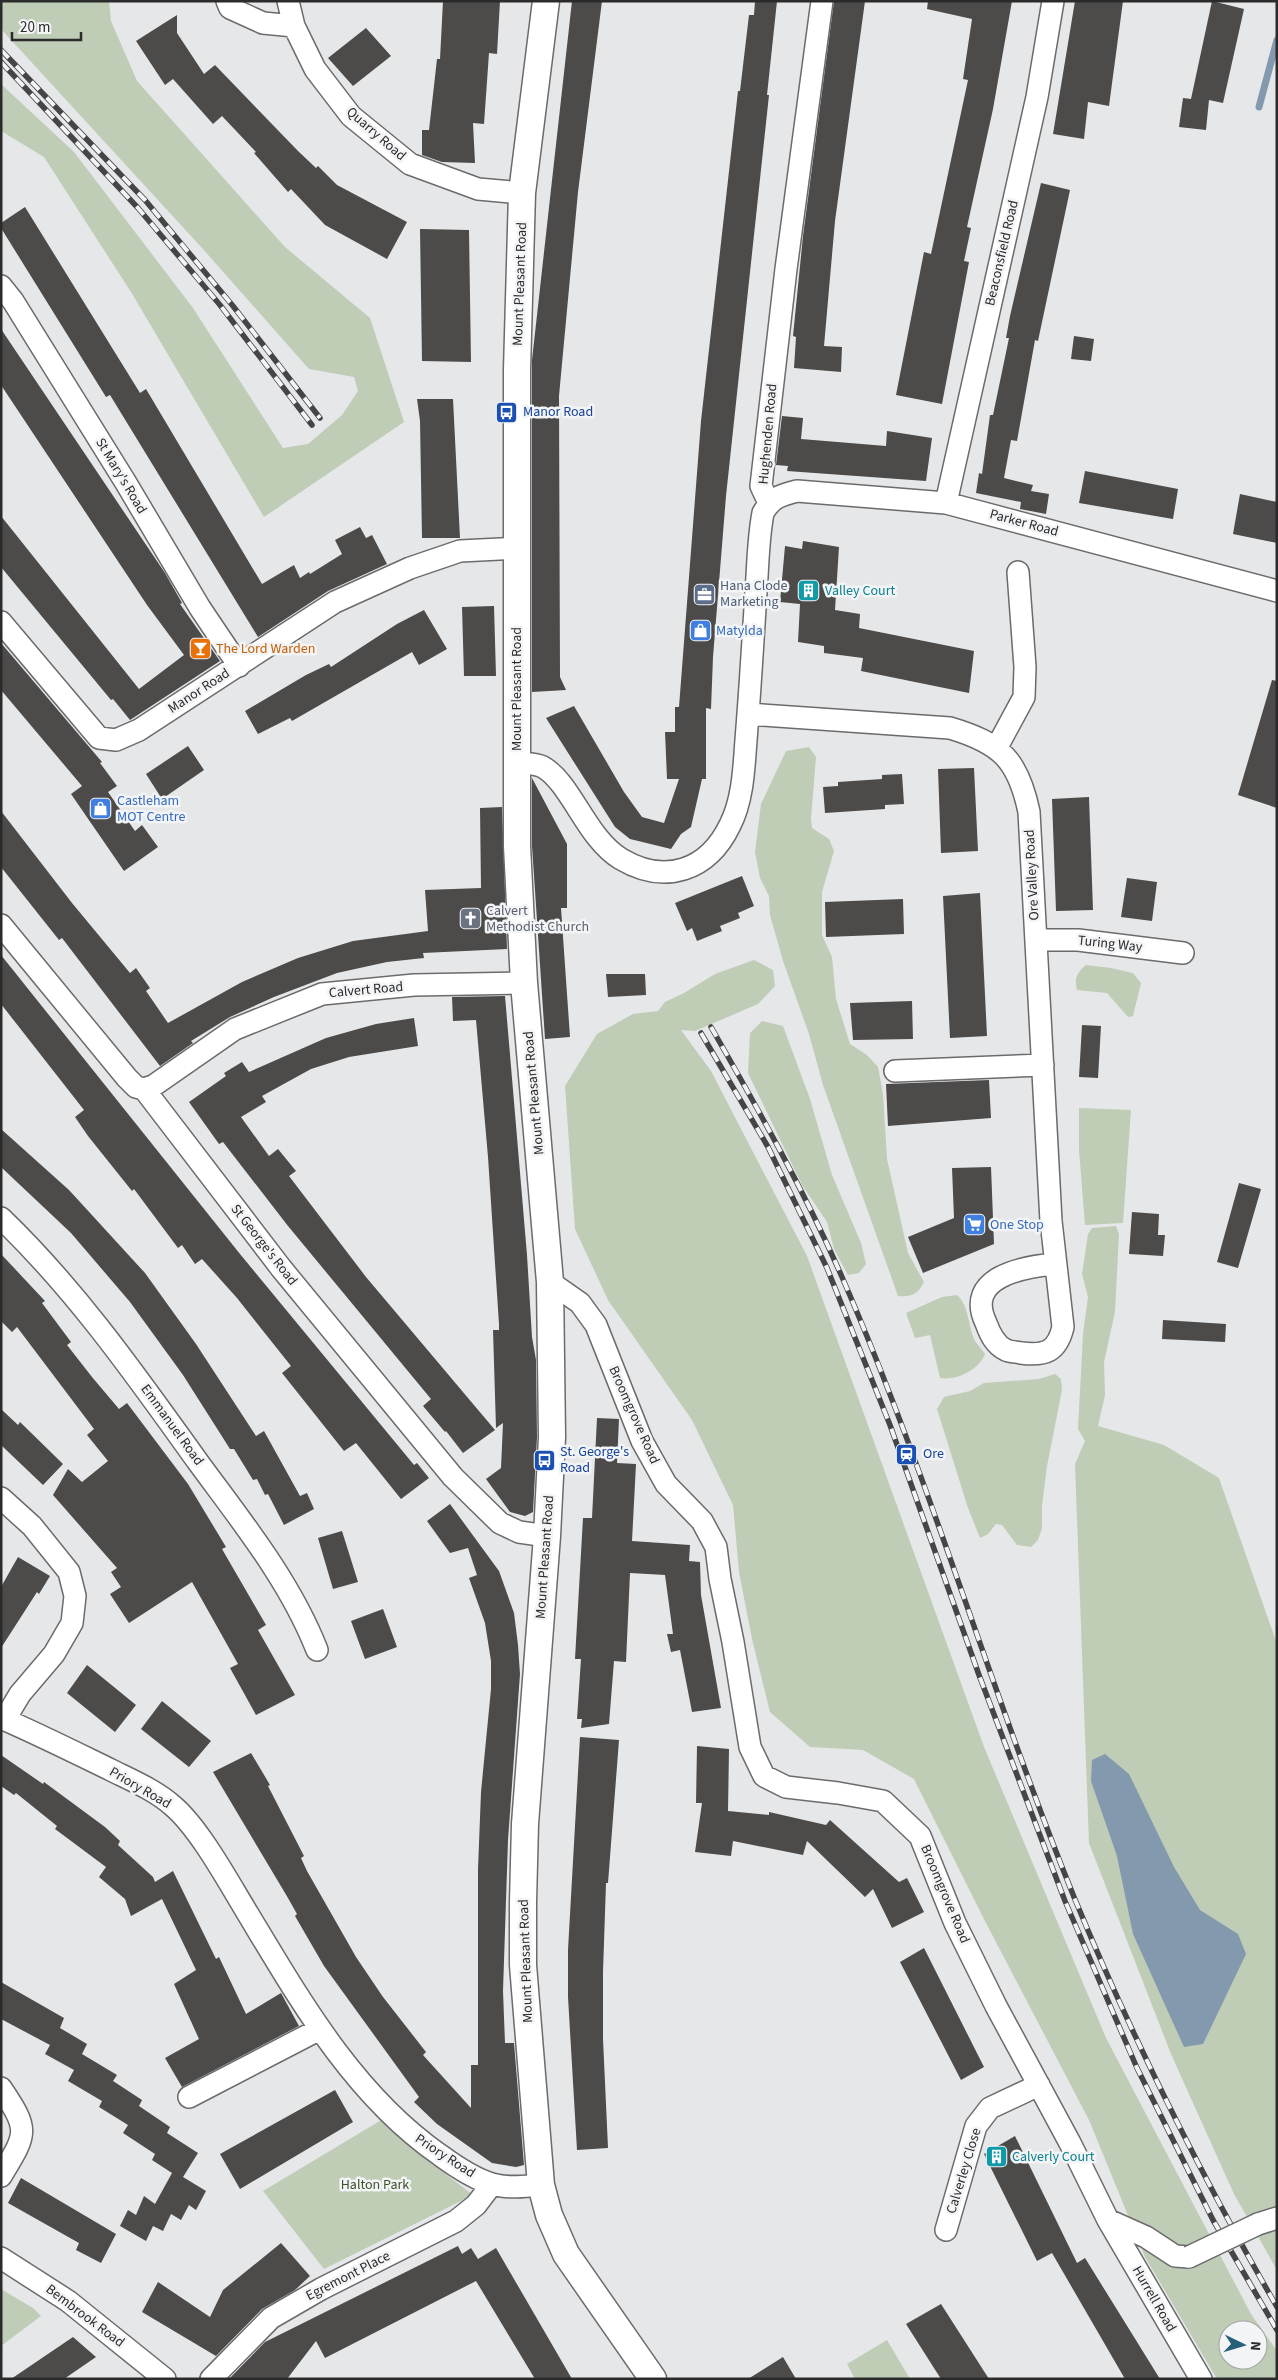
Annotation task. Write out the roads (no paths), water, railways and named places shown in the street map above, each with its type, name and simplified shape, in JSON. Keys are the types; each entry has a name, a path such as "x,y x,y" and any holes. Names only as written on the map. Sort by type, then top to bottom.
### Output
{"street":[{"path":"227,1 230,8 263,23 294,26"},
{"name":"Quarry Road","path":"288,1 294,26 315,69 351,116 410,164 478,189 522,193"},
{"name":"Mount Pleasant Road","path":"541,2185 523,1965 523,1902 525,1824 547,1536 552,1437 550,1282 524,983 517,846 517,370 522,193 546,1"},
{"name":"Hughenden Road","path":"517,763 543,767 560,784 595,836 620,858 647,870 671,873 689,869 706,857 731,824 740,795 748,714 761,524 769,503 761,486 786,269 822,1"},
{"name":"Beaconsfield Road","path":"946,503 1037,97 1053,1"},
{"name":"St Mary's Road","path":"1,286 13,300 126,483 200,608 239,666"},
{"name":"Parker Road","path":"769,503 779,496 797,491 946,503 1277,591"},
{"name":"Manor Road","path":"1,622 99,738 116,740 139,730 336,602 410,568 460,551 518,548"},
{"path":"997,747 1024,697 1025,667 1018,572"},
{"name":"Ore Valley Road","path":"748,714 950,728 978,736 997,747 1023,784 1029,812 1054,1264 1063,1327 1060,1341 1053,1349 1035,1355 1006,1351 993,1340 983,1318 981,1300 990,1283 1013,1270 1054,1264"},
{"name":"St George's Road","path":"1,925 127,1078 136,1087 144,1089 288,1275 453,1477 500,1523 520,1532 547,1536"},
{"name":"Turing Way","path":"1036,940 1078,940 1184,953"},
{"name":"Calvert Road","path":"144,1089 153,1086 235,1029 322,994 414,985 524,983"},
{"path":"895,1071 1042,1065"},
{"name":"Emmanuel Road","path":"1,1218 109,1339 260,1547 304,1618 317,1650"},
{"name":"Broomgrove Road","path":"550,1282 580,1303 596,1325 642,1441 666,1484 702,1521 716,1547 750,1747 764,1776 786,1787 884,1801 920,1836 955,1923 996,2006 1108,2220"},
{"path":"1,1498 32,1526 69,1572 75,1596 72,1623 54,1654 20,1694 3,1719"},
{"name":"Priory Road","path":"3,1719 136,1782 172,1805 186,1819 224,1875 320,2029 348,2068 384,2110 419,2141 455,2166 492,2184 516,2187 541,2185"},
{"path":"189,2097 320,2029"},
{"name":"Calverley Close","path":"946,2230 976,2126 990,2108 1039,2085"},
{"path":"1,2088 20,2115 22,2130 20,2144 1,2176"},
{"name":"Egremont Place","path":"211,2379 271,2318 321,2289 456,2221 476,2204 492,2184"},
{"path":"541,2185 549,2215 566,2254 653,2379"},
{"path":"1108,2220 1140,2234 1175,2256 1189,2257 1267,2221"},
{"name":"Hurrell Road","path":"1108,2220 1201,2379"},
{"name":"Bembrook Road","path":"1,2258 68,2301 165,2379"}],"water":[{"path":"1105,1754 1129,1774 1174,1867 1200,1910 1238,1934 1246,1954 1203,2044 1184,2047 1133,1934 1117,1856 1091,1781 1092,1760"}],"waterway":[{"path":"1259,107 1277,40"}],"railway":[{"path":"1,50 145,200 233,306 320,418"},
{"path":"1,62 138,208 220,305 312,425"},
{"path":"711,1027 796,1181 842,1277 874,1353 904,1430 1044,1820 1096,1950 1169,2105 1221,2207 1277,2307"},
{"path":"701,1033 768,1147 827,1268 890,1425 979,1675 1065,1901 1137,2068 1213,2220 1277,2330"}],"place":[{"name":"Manor Road","path":"507,412"},
{"name":"Valley Court","path":"809,591"},
{"name":"Hana Clode Marketing","path":"704,594"},
{"name":"Matylda","path":"700,631"},
{"name":"The Lord Warden","path":"200,649"},
{"name":"Castleham MOT Centre","path":"101,809"},
{"name":"Calvert Methodist Church","path":"470,919"},
{"name":"One Stop","path":"974,1225"},
{"name":"Ore","path":"907,1454"},
{"name":"St. George's Road","path":"544,1460"},
{"name":"Calverly Court","path":"996,2157"}],"park label":[{"name":"Halton Park","path":"375,2185"}]}
